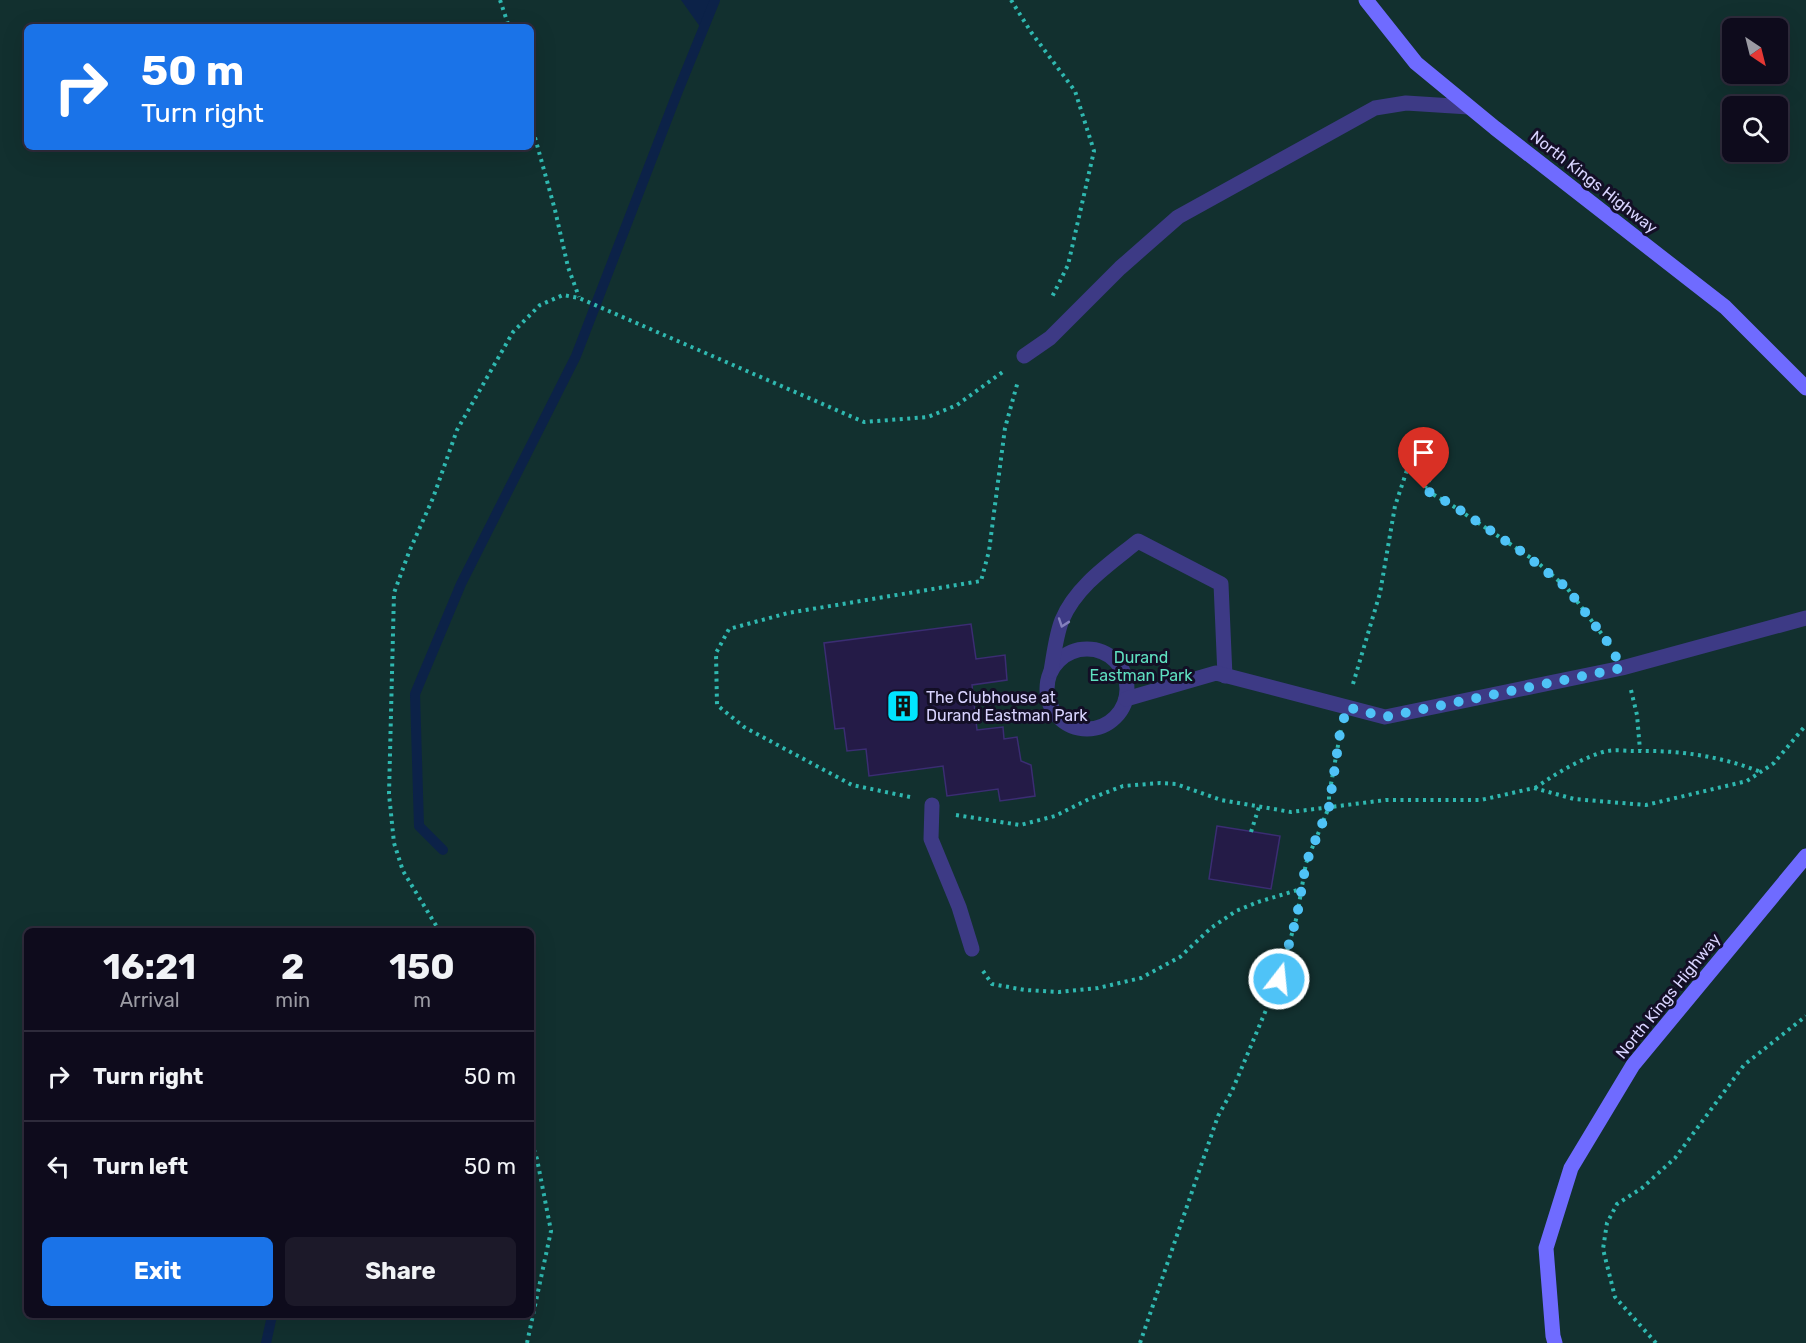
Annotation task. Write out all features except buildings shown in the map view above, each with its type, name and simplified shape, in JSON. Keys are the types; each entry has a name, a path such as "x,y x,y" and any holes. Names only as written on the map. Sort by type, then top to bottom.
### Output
{"street":[{"name":"North Kings Highway","path":"1366,0 1416,63 1725,307 1806,388"},
{"name":"North Kings Highway","path":"1555,1343 1546,1248 1571,1168 1634,1065 1806,856"}],"lane":[{"path":"1024,357 1050,338 1120,268 1178,217 1375,108 1406,103 1469,107"},
{"path":"1051,670 1058,660 1069,652 1082,649 1101,651 1117,662 1124,673 1127,686 1126,699 1120,711 1105,724 1086,729 1072,727 1052,710 1046,683 1063,619 1076,598 1089,583 1138,541 1221,584 1224,676"},
{"path":"1126,699 1216,673 1385,717 1622,668 1806,618"},
{"path":"932,806 931,839 959,907 972,949"}],"path":[{"path":"500,0 508,24"},
{"path":"1011,0 1031,32 1075,91 1094,151 1068,265 1049,304"},
{"path":"534,134 568,267 579,298"},
{"path":"438,928 403,871 394,843 389,794 394,592 433,498 457,430 513,332 540,305 563,295 579,298 864,422 928,417 957,405 1024,357"},
{"path":"1140,1343 1218,1116 1232,1092 1279,979 1297,916 1306,863 1329,807 1340,733 1380,593 1395,506 1408,467"},
{"path":"1430,480 1424,489 1454,506 1528,556 1567,588 1609,644 1622,668 1632,692 1637,715 1640,750"},
{"path":"1534,788 1569,764 1606,751 1640,750 1696,754 1740,764 1761,772"},
{"path":"1251,832 1259,807"},
{"path":"972,949 978,964 992,984 1025,990 1059,992 1098,988 1142,978 1180,957 1211,928 1236,911 1258,902 1301,890"},
{"path":"1656,1343 1615,1297 1603,1249 1607,1223 1617,1204 1642,1188 1675,1158 1744,1065 1806,1016"},
{"path":"534,1150 550,1231 534,1309"},
{"path":"527,1343 532,1318"}],"green space":[{"name":"Durand Eastman Park","path":"0,0 1806,0 1806,1343 0,1343"}],"water":[{"path":"681,0 715,0 703,31"}],"waterway":[{"path":"443,850 419,826 415,694 461,584 576,356 715,0"},
{"path":"266,1343 272,1318"}],"place":[{"name":"The Clubhouse at Durand Eastman Park","path":"903,706"}],"route":[{"path":"1279,979 1297,916 1306,863 1329,807 1340,733 1347,707 1385,717 1622,668 1609,644 1567,588 1537,562 1454,506 1424,489"}]}
